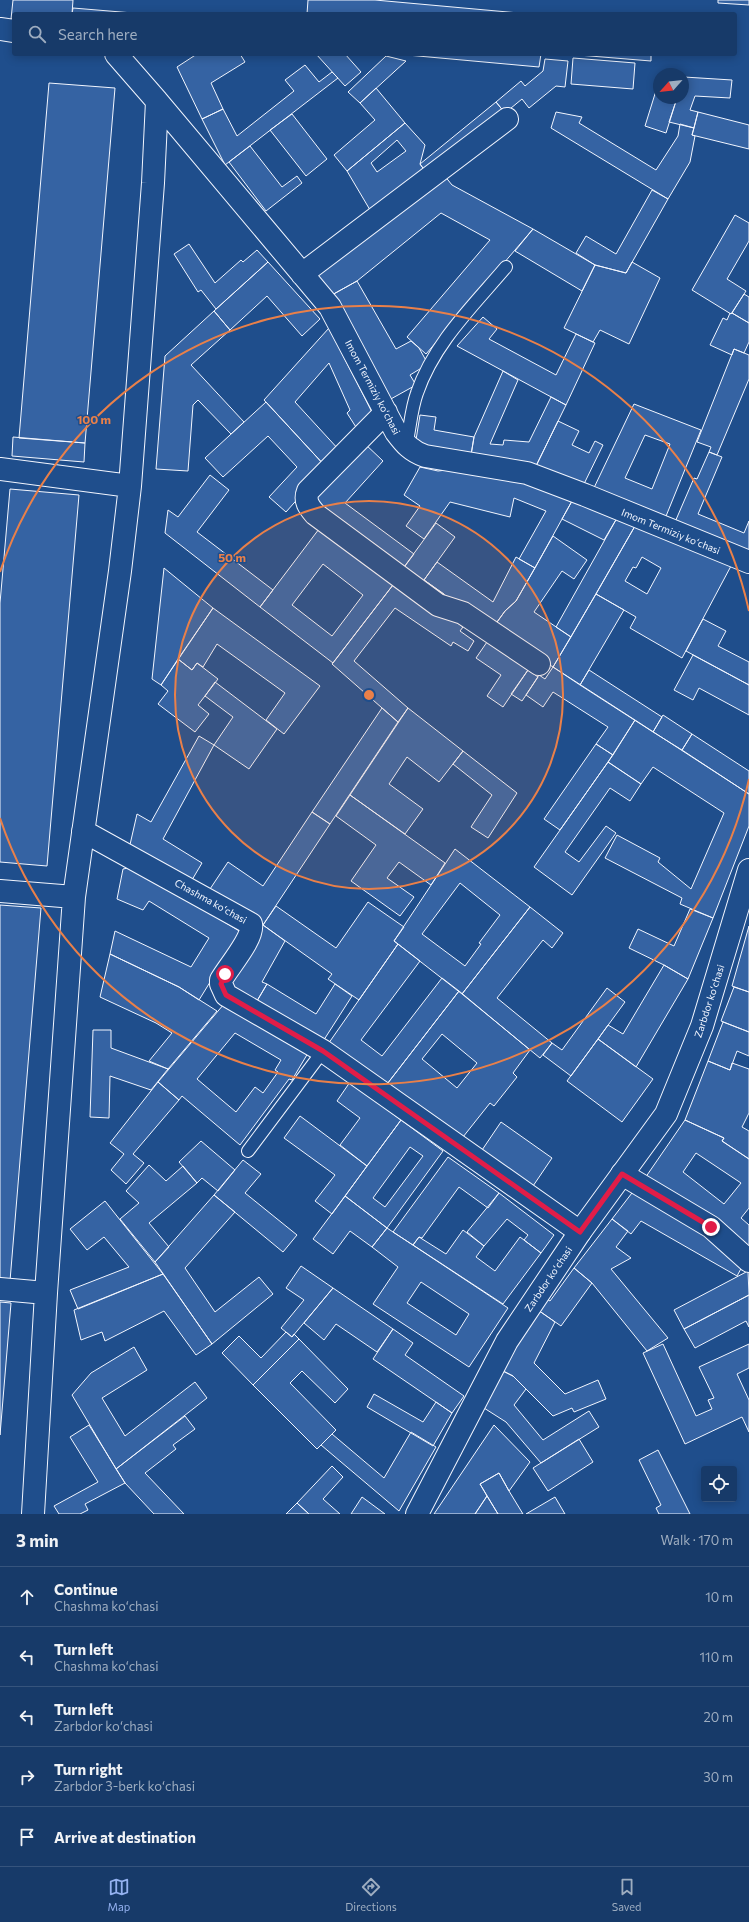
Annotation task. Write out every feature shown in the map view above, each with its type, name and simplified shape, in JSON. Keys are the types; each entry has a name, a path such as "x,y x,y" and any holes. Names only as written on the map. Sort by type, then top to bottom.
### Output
{"street":[{"path":"0,29 12,31"},
{"name":"Imom Termiziy koʻchasi","path":"118,56 330,308 396,432 406,446 414,452 425,456 527,474 585,495 749,562"},
{"path":"33,1514 46,1293 74,897 120,571 130,486 154,183 157,101"},
{"path":"302,274 507,119"},
{"path":"386,412 308,492 306,501 310,508 315,514 438,605 463,613 539,664"},
{"path":"0,469 130,486"},
{"name":"Chashma koʻchasi","path":"83,831 251,924 252,929 248,938 222,980 223,990 226,995 323,1051 580,1232"},
{"name":"Zarbdor koʻchasi","path":"417,1514 506,1341 580,1232 666,1114 702,1026 749,870"},
{"path":"0,891 74,897"},
{"path":"622,1174 711,1227 749,1262"},
{"path":"0,1289 46,1293"}],"lane":[{"path":"406,446 416,395 423,377 445,338 506,267"},
{"path":"248,1151 323,1051"}],"building":[{"path":"13,0 73,0 72,12 12,12 11,19"},
{"path":"308,0 375,0 508,12 307,12"},
{"path":"718,0 749,0 749,5 718,3"},
{"path":"73,8 121,12 72,12"},
{"path":"194,56 241,56 245,62 211,83 223,109 202,119 177,67"},
{"path":"318,56 347,56 361,72 345,86"},
{"path":"386,56 406,61 360,103 348,92"},
{"path":"418,56 541,56 539,67"},
{"path":"590,56 651,56 651,61"},
{"path":"573,58 635,63 633,89 571,84"},
{"path":"545,59 568,61 565,87 556,86 529,108 522,99 505,113 496,102 521,81 525,86 543,71"},
{"path":"305,65 319,82 332,72 338,78 225,165 202,119 223,109 237,136 294,91 285,80"},
{"path":"689,77 732,80 730,98 695,96 690,110 698,112 694,128 669,122 675,104 689,104"},
{"path":"49,83 115,88 85,443 19,438"},
{"path":"376,88 405,123 347,171 334,155 375,120 360,103"},
{"path":"653,100 653,104 675,104 666,133 645,126"},
{"path":"496,102 505,113 428,175 420,164"},
{"path":"556,112 582,117 579,123 656,170 678,136 680,124 694,128 692,135 695,136 690,162 668,199 551,128"},
{"path":"698,112 749,125 749,149 692,135"},
{"path":"292,114 327,159 306,176 270,130"},
{"path":"405,123 425,145 420,164 428,175 373,215 347,171","holes":["397,140 406,151 377,172 371,163"]},
{"path":"250,146 282,187 297,176 302,183 266,211 229,162"},
{"path":"444,175 452,185 533,229 426,354 407,337 490,240 441,213 357,281 330,296 316,273"},
{"path":"652,190 668,199 626,273 595,265 576,253 586,236 616,254"},
{"path":"735,215 749,223 749,241 727,279 746,291 731,314 692,290"},
{"path":"533,229 595,265 582,291 515,251"},
{"path":"189,244 215,283 241,260 243,262 257,250 268,262 216,309 201,290 198,292 174,254"},
{"path":"268,262 320,319 302,336 267,296 230,330 214,311"},
{"path":"632,262 660,278 629,344 600,330 593,342 564,328 595,265 626,273"},
{"path":"357,281 396,349 411,341 419,348 428,364 410,375 416,385 389,400 330,296"},
{"path":"744,294 749,297 749,323 732,313"},
{"path":"214,311 230,330 191,365 244,422 231,434 198,400 193,405 188,471 156,469 165,356"},
{"path":"730,313 749,323 749,342 744,353 734,349 732,355 710,345 723,318 727,320"},
{"path":"483,317 497,329 489,339 556,375 576,334 595,343 566,405 457,346"},
{"path":"329,328 376,420 361,435 347,413 350,410 329,363 295,402 340,451 326,467 264,400"},
{"path":"734,349 749,355 749,379 717,455 709,452 711,447 697,442"},
{"path":"503,371 518,380 490,444 503,445 504,440 529,442 551,397 566,405 536,466 470,461 474,437"},
{"path":"266,402 326,467 286,512 269,497 297,467 268,436 223,477 205,458"},
{"path":"634,404 701,430 662,526 591,494","holes":["645,435 670,444 652,489 625,478"]},
{"path":"420,415 436,417 434,430 474,437 471,455 415,446"},
{"path":"558,421 579,431 572,445 589,453 595,441 603,445 582,488 536,466"},
{"path":"13,437 85,443 84,462 12,456"},
{"path":"363,442 383,461 345,503 414,554 402,570 308,501"},
{"path":"709,452 722,457 698,514 744,533 749,521 749,560 672,529 694,478 697,479"},
{"path":"420,467 438,471 464,468 513,475 572,501 535,568 519,559 546,511 514,498 510,517 450,502 424,539 406,526 420,506 404,495"},
{"path":"210,475 229,490 197,532 273,590 260,607 165,533 168,510 178,517"},
{"path":"10,489 79,495 47,866 0,862 0,603"},
{"path":"572,501 617,518 604,540 562,519"},
{"path":"617,518 635,526 571,637 556,627"},
{"path":"436,523 455,537 424,580 444,594 439,602 399,574"},
{"path":"635,526 731,566 682,658 630,628 636,617 596,594","holes":["642,557 661,568 647,594 625,581 633,567 636,568"]},
{"path":"319,529 393,585 333,663 260,607","holes":["323,564 363,595 332,636 292,605"]},
{"path":"553,536 587,560 574,579 562,571 534,612 571,637 553,667 492,629 505,611 516,601"},
{"path":"516,557 535,568 516,601 505,611 492,629 424,580 437,562 493,602"},
{"path":"164,568 213,608 161,685 152,679"},
{"path":"396,581 463,627 460,631 474,641 468,651 453,642 451,646 395,608 354,661 408,708 398,722 332,664"},
{"path":"596,594 624,610 580,685 553,667"},
{"path":"213,608 320,686 284,734 266,720 285,693 217,644 203,667 197,663 192,670 178,659"},
{"path":"703,619 726,631 718,646 749,662 749,685 686,651"},
{"path":"487,642 528,670 503,707 487,696 501,675 476,658"},
{"path":"693,655 749,685 749,715 699,688 693,700 674,690"},
{"path":"178,659 192,670 197,663 218,679 198,705 209,714 195,732 158,704 168,691 161,685"},
{"path":"553,667 635,720 613,755 596,744 608,727 553,692 543,707 526,695 539,675 545,679"},
{"path":"528,670 538,677 522,701 511,694"},
{"path":"589,670 662,717 653,732 580,685"},
{"path":"215,682 277,729 249,769 214,745 233,717 205,696"},
{"path":"382,708 398,722 330,824 312,812"},
{"path":"408,708 463,751 439,782 407,757 389,784 423,809 405,834 350,795"},
{"path":"663,715 692,734 682,750 653,732"},
{"path":"635,720 749,794 749,826 713,918 680,904 682,898 605,858 617,835 660,858 658,862 691,889 724,813 653,767 641,784 608,762"},
{"path":"692,734 749,771 749,794 682,750"},
{"path":"199,736 214,745 163,839 202,863 189,885 129,849 137,814 151,822"},
{"path":"596,744 613,755 560,830 544,819"},
{"path":"463,751 517,793 488,838 471,827 492,795 453,764"},
{"path":"608,762 641,784 630,801 610,788 565,852 579,862 606,826 616,833 572,895 534,867"},
{"path":"350,795 445,863 431,885 399,862 387,878 414,897 400,916 351,881 376,845 336,816"},
{"path":"312,812 330,824 261,928 208,892 228,862 263,886"},
{"path":"455,849 530,907 462,994 394,941","holes":["460,883 500,915 479,943 481,944 465,966 422,934"]},
{"path":"133,867 241,932 199,1000 179,987 110,954 115,931 191,967 209,938 149,901 143,910 117,899 123,869"},
{"path":"368,902 404,927 394,941 398,944 359,1000 328,979 332,974 263,925 276,906 336,948"},
{"path":"0,905 41,908 10,1281 0,1280"},
{"path":"530,907 563,933 552,948 543,940 497,998 552,1043 540,1058 462,994"},
{"path":"690,909 713,918 688,979 664,965 629,948 638,929 674,946"},
{"path":"263,925 285,941 262,982 267,984 254,1006 225,989"},
{"path":"749,926 749,992 732,986"},
{"path":"398,944 420,961 361,1040 382,1056 442,978 459,991 384,1088 326,1047"},
{"path":"110,954 179,987 217,1011 168,1069 149,1061 172,1033 156,1023 100,997"},
{"path":"664,965 688,979 636,1067 598,1039 608,1025 623,1034"},
{"path":"267,984 316,1014 335,984 352,996 320,1046 254,1006"},
{"path":"734,987 749,992 749,1032 721,1021"},
{"path":"607,988 625,1002 571,1076 543,1055 552,1043 562,1050"},
{"path":"459,991 530,1050 513,1073 517,1077 494,1106 490,1103 459,1142 384,1088","holes":["442,1034 477,1063 457,1088 422,1059"]},
{"path":"224,1004 308,1053 292,1080 289,1079 240,1145 182,1096 179,1100 158,1082","holes":["235,1033 281,1060 275,1070 278,1072 263,1093 255,1087 236,1112 197,1079"]},
{"path":"723,1022 749,1032 749,1056 737,1051 730,1070 708,1061"},
{"path":"93,1030 111,1030 111,1048 168,1069 151,1090 110,1076 109,1118 90,1117"},
{"path":"598,1039 653,1079 622,1122 567,1081"},
{"path":"708,1061 730,1070 732,1063 749,1069 749,1113 742,1127 749,1131 749,1159 722,1141 724,1138 685,1120"},
{"path":"158,1082 179,1100 133,1154 144,1163 126,1184 111,1170 124,1154 110,1143"},
{"path":"350,1082 401,1120 367,1166 340,1145 360,1118 337,1101"},
{"path":"300,1116 367,1166 332,1214 315,1201 335,1175 284,1138"},
{"path":"401,1120 443,1151 387,1228 345,1196","holes":["410,1147 423,1156 385,1207 373,1198"]},
{"path":"685,1120 724,1138 722,1141 749,1159 749,1208 741,1218 749,1225 749,1257 643,1181","holes":["696,1153 741,1183 724,1204 683,1172"]},
{"path":"501,1122 552,1158 531,1189 480,1153"},
{"path":"201,1141 235,1170 218,1191 202,1178 197,1183 179,1162"},
{"path":"448,1157 499,1193 488,1208 459,1187 422,1238 419,1237 413,1245 393,1232"},
{"path":"243,1160 261,1174 245,1193 297,1235 283,1252 214,1195"},
{"path":"149,1165 166,1181 183,1166 197,1183 149,1223 169,1247 155,1262 120,1219 139,1203 126,1191"},
{"path":"635,1189 723,1240 743,1265 737,1276 641,1221 631,1234 612,1219"},
{"path":"499,1193 554,1235 541,1253 524,1240 528,1235 507,1219 484,1246 467,1232"},
{"path":"214,1195 235,1212 185,1268 215,1312 259,1277 273,1294 212,1344 155,1262"},
{"path":"345,1196 387,1228 372,1247 350,1231 333,1254 313,1239"},
{"path":"105,1201 163,1274 78,1309 70,1290 129,1267 104,1237 87,1250 70,1229"},
{"path":"612,1219 628,1231 616,1247 631,1258 611,1269 668,1338 647,1351 592,1283 574,1268"},
{"path":"387,1228 508,1308 469,1367 373,1304 398,1267 372,1247","holes":["421,1282 469,1314 456,1335 407,1303"]},
{"path":"463,1230 484,1246 476,1257 495,1271 520,1237 541,1253 503,1304 413,1245 419,1237 446,1254"},
{"path":"301,1266 333,1288 292,1337 281,1328 304,1300 286,1288"},
{"path":"574,1268 592,1283 561,1326 535,1308 543,1297 550,1301"},
{"path":"748,1271 749,1295 684,1329 674,1310"},
{"path":"163,1274 212,1344 196,1355 164,1311 105,1341 102,1332 81,1340 74,1310"},
{"path":"333,1288 393,1329 377,1352 336,1324 324,1340 304,1323"},
{"path":"749,1295 749,1327 746,1321 695,1348 684,1329"},
{"path":"0,1302 11,1303 0,1435"},
{"path":"535,1308 555,1322 534,1363 565,1394 598,1380 606,1399 574,1412 572,1408 553,1416 513,1376 503,1371"},
{"path":"393,1329 413,1343 405,1355 464,1396 452,1413 373,1359"},
{"path":"286,1332 292,1337 294,1334 299,1339 253,1385 222,1353 239,1336 261,1358"},
{"path":"299,1339 348,1389 335,1403 302,1371 290,1383 336,1430 317,1449 253,1385"},
{"path":"663,1344 696,1416 712,1409 708,1400 714,1398 699,1367 749,1344 749,1368 737,1374 749,1400 749,1432 742,1417 685,1444 643,1353"},
{"path":"134,1347 147,1370 102,1398 125,1436 195,1382 207,1398 116,1469 72,1395 91,1373"},
{"path":"503,1371 513,1376 526,1389 514,1405 543,1440 589,1411 599,1427 541,1463 506,1422 484,1408"},
{"path":"374,1394 423,1422 436,1402 452,1413 433,1446 367,1407"},
{"path":"185,1416 195,1429 173,1445 176,1449 145,1473 184,1514 154,1514 125,1483 116,1469"},
{"path":"89,1425 125,1483 85,1504 88,1510 80,1514 59,1514 54,1506 98,1482 70,1437"},
{"path":"494,1425 530,1462 509,1491 499,1473 480,1484 487,1496 475,1514 434,1514"},
{"path":"411,1432 436,1447 399,1511 321,1445 332,1434 384,1478"},
{"path":"579,1439 593,1462 548,1491 533,1468"},
{"path":"658,1450 690,1514 659,1514 656,1508 661,1505 639,1460"},
{"path":"332,1466 343,1477 323,1499 340,1514 309,1514 297,1503"},
{"path":"499,1473 523,1514 498,1514 480,1484"},
{"path":"487,1496 498,1514 475,1514"},
{"path":"362,1497 385,1514 351,1514"},
{"path":"555,1497 565,1514 526,1514"},
{"path":"297,1503 309,1514 286,1514"}],"route":[{"path":"225,974 221,984 226,995 323,1051 580,1232 622,1174 711,1227"}]}
